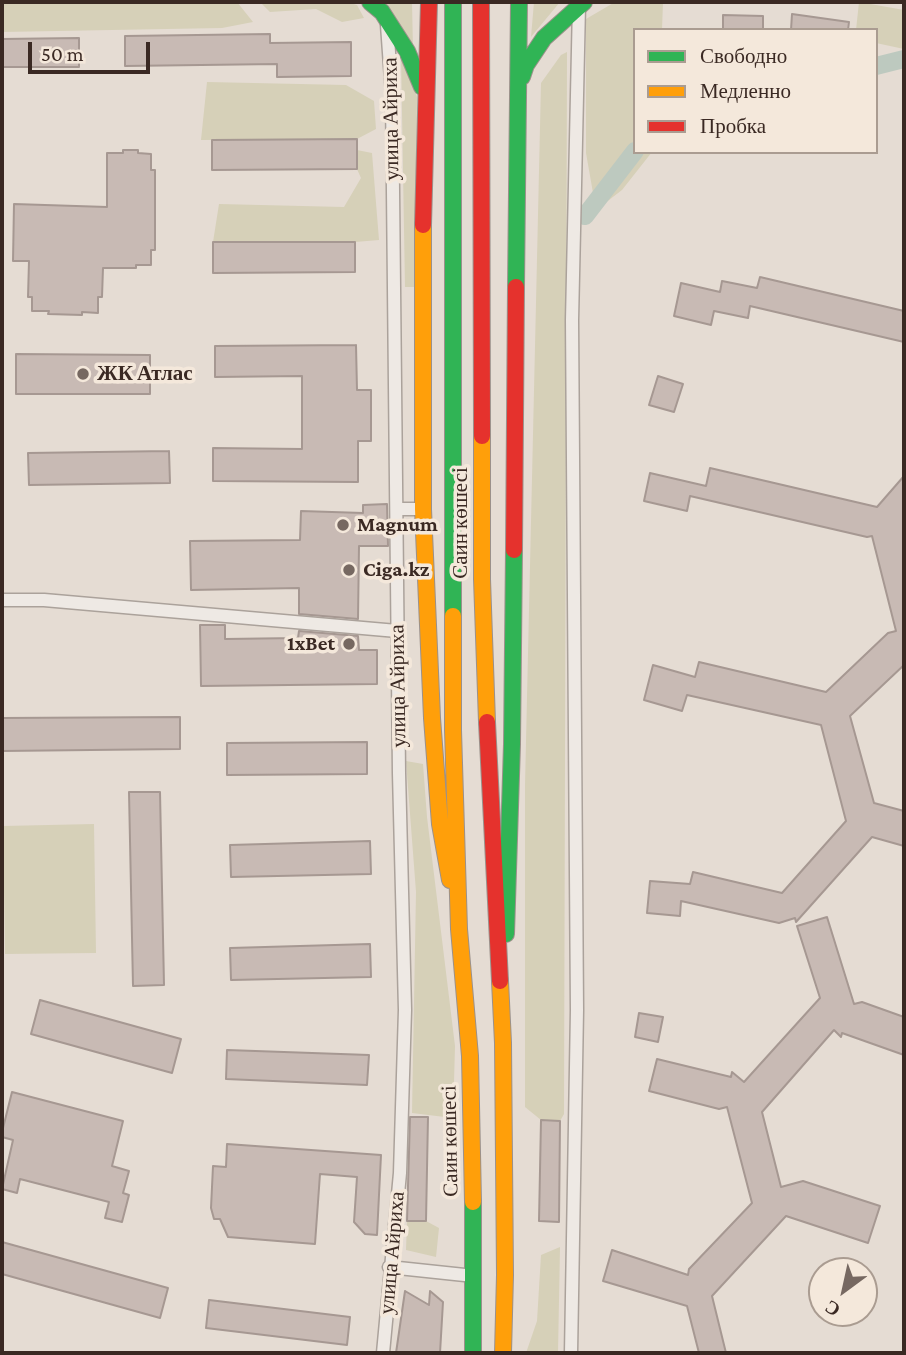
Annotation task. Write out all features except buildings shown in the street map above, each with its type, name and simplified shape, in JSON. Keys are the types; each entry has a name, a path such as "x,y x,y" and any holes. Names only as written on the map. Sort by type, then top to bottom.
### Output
{"main road":[{"path":"370,2 387,19 407,51 425,95"},
{"name":"Саин көшесі","path":"429,2 422,324 423,509 432,718 440,824 459,929"},
{"name":"Саин көшесі","path":"453,2 453,730 459,929 470,1056 473,1353"},
{"name":"Саин көшесі","path":"481,2 482,579 487,737 503,1043"},
{"name":"Саин көшесі","path":"503,1353 503,1043 512,744 519,2"},
{"path":"517,94 526,65 536,49 551,30 581,4"}],"street":[{"path":"571,1353 577,1010 572,320 581,4"},
{"name":"улица Айриха","path":"383,1353 389,1267 400,1173 405,1010 397,631 392,94 387,19"},
{"path":"397,509 423,509"},
{"path":"2,600 44,600 397,631"},
{"path":"389,1267 474,1276"}],"shaded area":[{"path":"2,2 237,2 253,22 222,28 2,32"},
{"path":"260,2 347,2 357,5 364,18 342,22 316,9 270,12"},
{"path":"378,2 412,2 413,50"},
{"path":"534,2 560,2 531,37"},
{"path":"615,2 663,2 662,28 633,28 633,154 650,154 622,190 596,210 586,153 586,19"},
{"path":"859,2 904,10 904,49 878,43 878,28 856,28"},
{"path":"567,52 564,1114 560,1121 541,1120 525,1107 525,785 541,83 561,55"},
{"path":"401,55 417,97 415,287 405,287"},
{"path":"207,82 346,85 374,101 376,129 357,139 201,140"},
{"path":"357,150 372,153 379,240 213,242 219,204 344,207 361,178 357,169"},
{"path":"406,761 423,764 455,1046 453,1118 412,1113 416,892"},
{"path":"94,824 96,953 5,954 3,826"},
{"path":"407,1220 426,1221 439,1228 436,1257 406,1250"},
{"path":"560,1247 558,1353 526,1353 537,1321 541,1255"}],"waterway":[{"path":"878,66 904,59"},
{"path":"585,216 633,154"}],"traffic: fast":[{"path":"370,2 382,12 407,51 422,87"},
{"path":"453,2 453,616"},
{"path":"516,287 519,2"},
{"path":"522,77 526,65 544,38 584,2"},
{"path":"506,934 514,550"},
{"path":"473,1202 473,1353"}],"traffic: slow":[{"path":"423,225 423,509 432,718 440,824 450,880"},
{"path":"482,436 482,579 487,722"},
{"path":"453,616 453,730 459,929 470,1056 473,1202"},
{"path":"500,981 505,1275 503,1353"}],"traffic: jam":[{"path":"423,225 429,2"},
{"path":"481,2 482,436"},
{"path":"514,550 516,287"},
{"path":"487,722 500,981"}],"place":[{"name":"ЖК Атлас","path":"83,374"},
{"name":"Magnum","path":"343,525"},
{"name":"Ciga.kz","path":"349,570"},
{"name":"1xBet","path":"349,644"}]}
